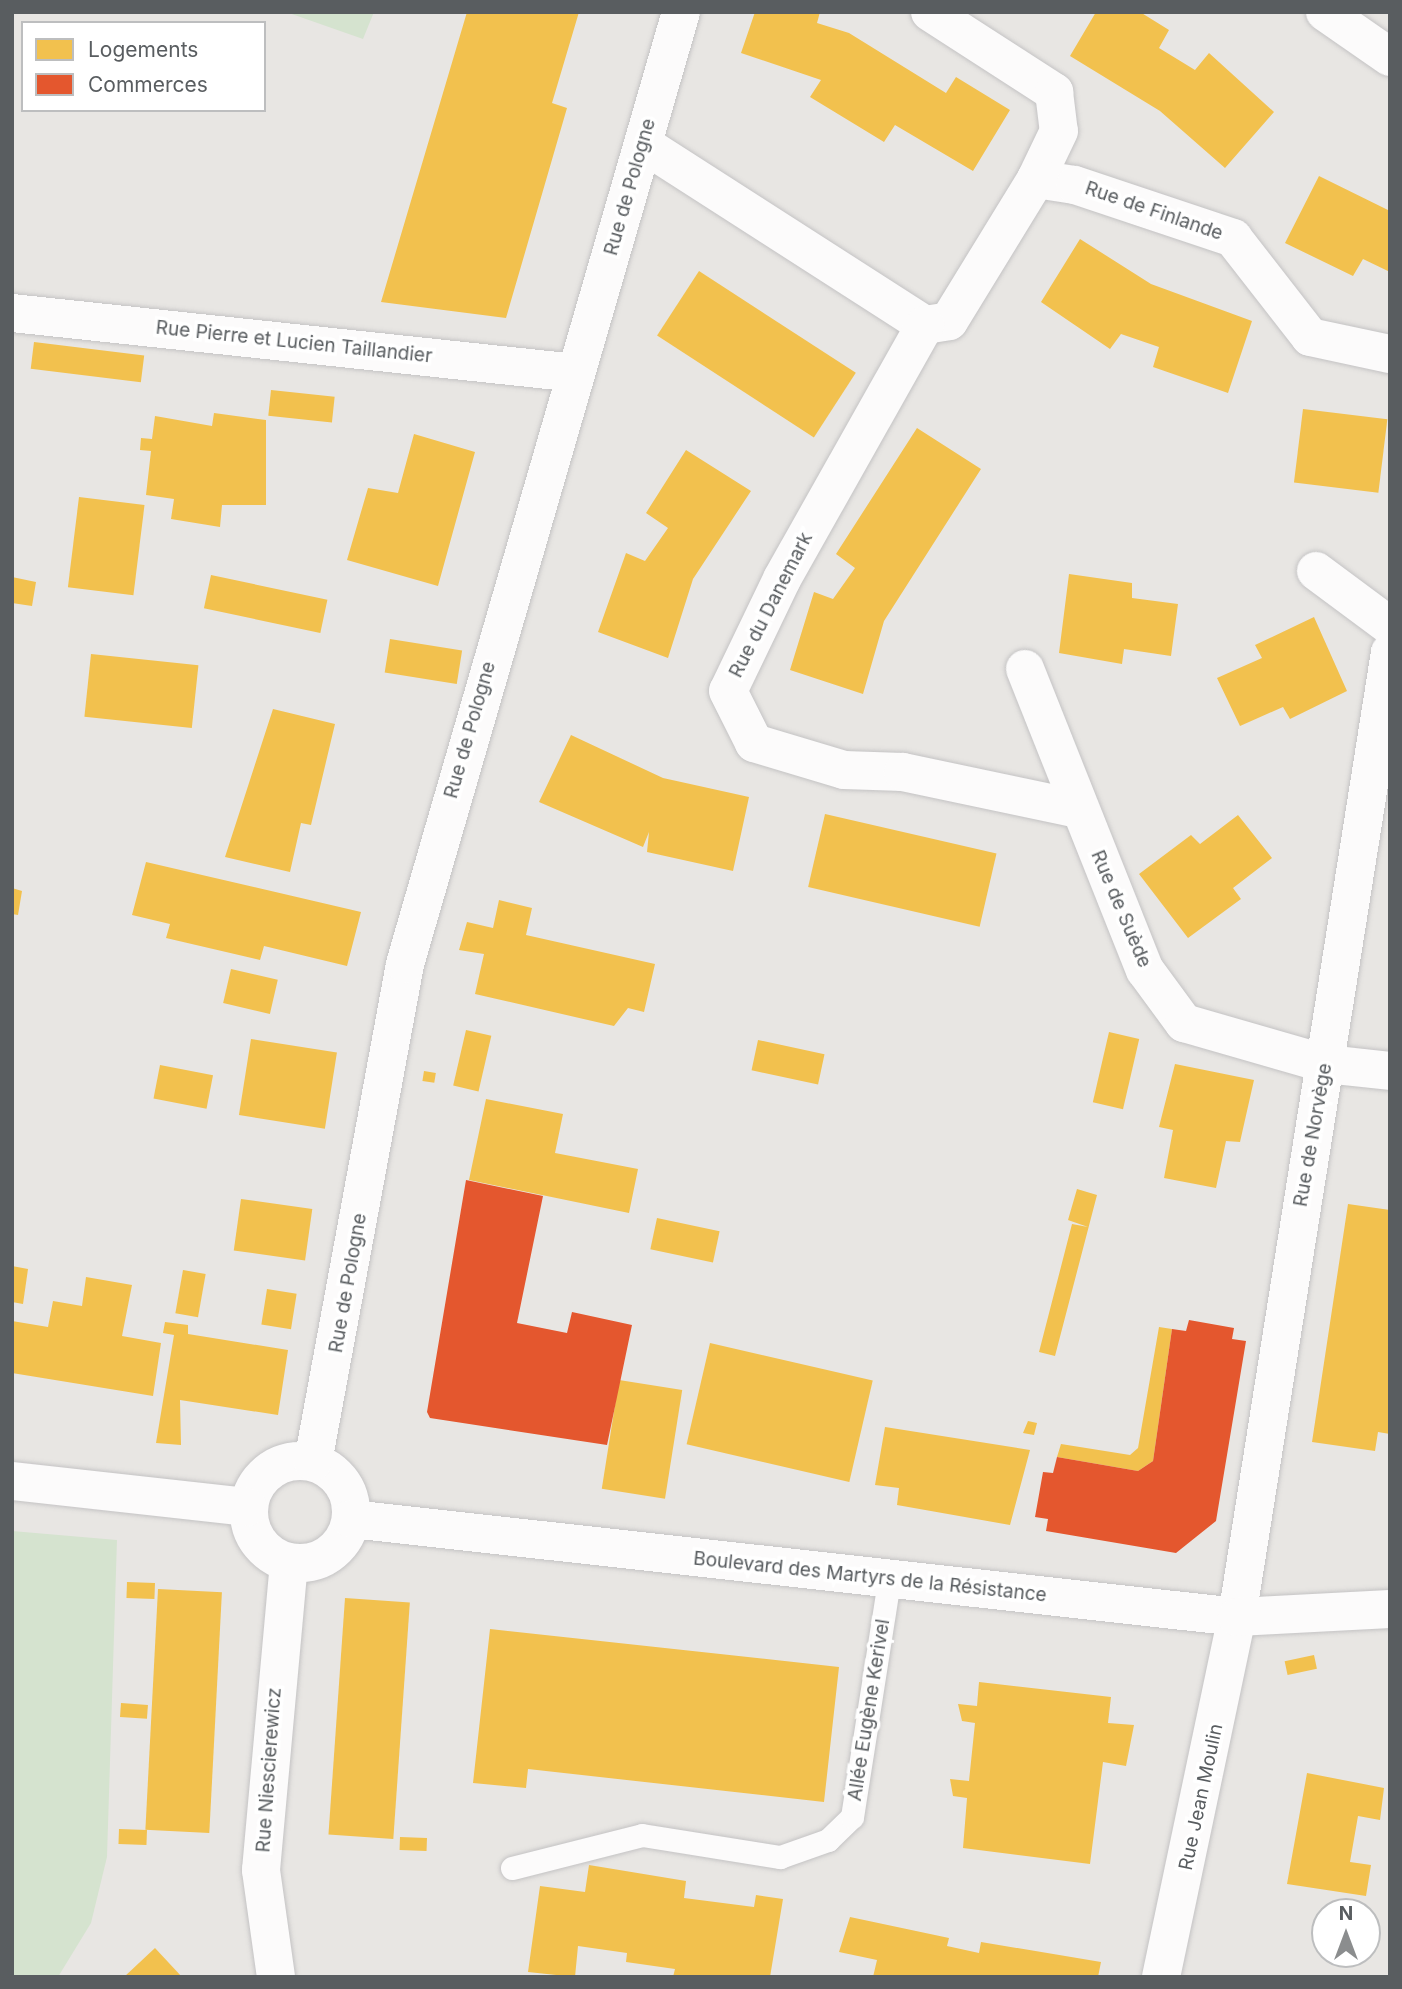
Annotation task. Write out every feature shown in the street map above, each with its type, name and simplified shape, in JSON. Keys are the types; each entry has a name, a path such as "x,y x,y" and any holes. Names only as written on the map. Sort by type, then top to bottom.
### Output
{"street":[{"name":"Rue de Pologne","path":"313,1462 405,964 681,12"},
{"path":"643,144 937,323 1036,179 1059,131 1054,92 930,12"},
{"path":"1325,12 1390,57"},
{"name":"Rue de Finlande","path":"1036,179 1076,185 1233,238 1311,337 1390,354"},
{"name":"Rue Pierre et Lucien Taillandier","path":"12,313 576,373"},
{"name":"Rue du Danemark","path":"937,323 782,579 728,691 754,743 844,770 903,772 1078,809"},
{"path":"1316,571 1390,626"},
{"name":"Rue de Norvège","path":"1237,1618 1390,652"},
{"name":"Rue de Suède","path":"1025,669 1078,809 1145,970 1184,1023 1326,1063 1390,1071"},
{"path":"295,1460 313,1462 342,1483 351,1519 337,1548 323,1558 289,1562 254,1537 248,1507 263,1475 295,1460"},
{"path":"12,1481 248,1507"},
{"name":"Boulevard des Martyrs de la Résistance","path":"351,1519 1237,1618 1390,1609"},
{"name":"Rue Niescierewicz","path":"276,1977 261,1870 289,1562"},
{"name":"Rue Jean Moulin","path":"1161,1977 1237,1618"}],"lane":[{"name":"Allée Eugène Kerivel","path":"512,1868 642,1835 780,1857 828,1840 852,1817 889,1580"}],"green space":[{"path":"286,12 374,12 363,39"},
{"path":"12,1531 117,1540 107,1857 91,1923 58,1977 12,1977"}],"building: Logements":[{"path":"467,12 579,12 552,103 567,108 506,318 381,302"},
{"path":"755,12 820,12 817,23 849,33 946,93 956,77 1010,110 973,171 895,125 884,142 810,97 821,80 741,53"},
{"path":"1096,12 1140,12 1169,30 1159,48 1195,70 1209,53 1274,112 1225,168 1160,111 1070,56"},
{"path":"1319,176 1390,211 1390,272 1363,259 1353,276 1285,243"},
{"path":"1080,239 1151,284 1252,321 1228,393 1153,367 1159,347 1121,334 1110,349 1041,302"},
{"path":"699,271 856,373 814,437 657,336"},
{"path":"34,342 144,356 141,382 31,369"},
{"path":"271,390 335,397 332,423 268,416"},
{"path":"1303,409 1387,419 1378,493 1294,482"},
{"path":"214,413 266,420 266,505 222,505 220,527 171,519 174,499 146,495 151,451 140,450 141,438 152,439 155,416 212,426"},
{"path":"917,428 981,469 884,621 863,694 790,670 814,592 833,599 855,568 836,554"},
{"path":"414,434 475,452 438,586 347,560 368,488 398,493"},
{"path":"686,450 751,491 693,579 668,658 598,632 626,553 645,561 668,528 646,513"},
{"path":"79,497 145,505 133,595 68,587"},
{"path":"1069,574 1132,583 1132,598 1178,604 1171,656 1124,649 1122,664 1059,653"},
{"path":"211,575 327,600 320,633 204,608"},
{"path":"12,577 36,582 32,606 12,603"},
{"path":"1314,617 1347,691 1290,719 1283,707 1240,726 1217,678 1262,658 1255,645"},
{"path":"390,639 462,650 457,684 385,673"},
{"path":"91,654 198,665 192,728 84,717"},
{"path":"273,709 335,724 311,825 301,823 290,872 225,857"},
{"path":"571,735 663,778 749,797 733,871 647,852 649,832 643,847 539,802"},
{"path":"825,814 996,854 980,927 808,887"},
{"path":"1238,815 1272,858 1233,888 1241,899 1188,938 1139,874 1191,835 1200,844"},
{"path":"146,862 361,912 347,966 264,946 260,960 166,938 170,924 132,915"},
{"path":"12,888 22,891 18,915 12,914"},
{"path":"499,900 532,908 526,935 655,964 644,1012 628,1008 614,1026 475,994 484,954 459,950 467,922 493,928"},
{"path":"231,969 278,980 270,1014 223,1003"},
{"path":"466,1030 491,1036 479,1091 453,1086"},
{"path":"1109,1032 1139,1039 1123,1109 1093,1102"},
{"path":"251,1039 337,1053 325,1129 239,1115"},
{"path":"758,1040 825,1054 818,1084 752,1070"},
{"path":"1175,1064 1254,1080 1240,1142 1226,1141 1216,1188 1164,1178 1173,1130 1159,1127"},
{"path":"160,1065 213,1075 207,1109 154,1098"},
{"path":"424,1071 436,1073 434,1083 422,1081"},
{"path":"486,1099 563,1114 555,1153 638,1169 629,1213 469,1180"},
{"path":"1077,1189 1097,1195 1055,1356 1039,1352 1072,1224 1088,1227 1068,1220"},
{"path":"241,1199 312,1209 305,1261 234,1250"},
{"path":"1348,1204 1390,1210 1390,1434 1378,1432 1375,1451 1312,1442"},
{"path":"657,1218 720,1231 713,1263 650,1249"},
{"path":"12,1266 28,1269 23,1304 12,1302"},
{"path":"183,1270 206,1274 198,1317 175,1313"},
{"path":"86,1277 132,1285 122,1336 161,1343 153,1396 12,1373 12,1321 48,1327 53,1301 82,1306"},
{"path":"267,1289 297,1294 291,1329 261,1325"},
{"path":"165,1322 188,1325 188,1334 288,1350 278,1415 180,1400 181,1445 156,1443 174,1335 163,1333"},
{"path":"1159,1327 1172,1329 1153,1461 1138,1471 1057,1457 1061,1444 1130,1455 1138,1448"},
{"path":"710,1343 873,1381 849,1482 687,1444"},
{"path":"619,1380 682,1390 665,1499 602,1489"},
{"path":"1028,1421 1037,1423 1034,1435 1023,1433"},
{"path":"885,1427 1030,1450 1010,1525 897,1505 899,1488 875,1485"},
{"path":"127,1582 155,1583 154,1599 126,1598"},
{"path":"158,1589 222,1592 209,1833 145,1830"},
{"path":"345,1598 410,1603 393,1839 328,1834"},
{"path":"490,1629 839,1667 824,1802 528,1769 526,1788 473,1783"},
{"path":"1314,1655 1317,1669 1288,1675 1285,1661"},
{"path":"979,1682 1111,1697 1108,1723 1134,1725 1126,1766 1103,1762 1090,1864 963,1848 967,1798 953,1796 950,1779 969,1781 975,1723 962,1721 958,1704 977,1706"},
{"path":"121,1703 148,1705 147,1719 120,1717"},
{"path":"1307,1773 1384,1788 1380,1820 1358,1816 1350,1862 1371,1865 1366,1896 1287,1884"},
{"path":"119,1829 147,1830 146,1845 118,1844"},
{"path":"400,1837 427,1838 427,1851 400,1850"},
{"path":"589,1865 686,1881 684,1898 754,1907 756,1895 783,1899 770,1977 673,1977 675,1969 626,1962 627,1953 578,1946 575,1977 528,1972 540,1886 585,1892"},
{"path":"850,1917 949,1938 947,1946 979,1953 981,1942 1101,1962 1098,1977 873,1977 877,1960 839,1952"},
{"path":"155,1948 182,1977 124,1977"}],"building: Commerces":[{"path":"466,1180 543,1196 517,1323 567,1333 572,1312 632,1325 607,1445 430,1418 427,1412"},
{"path":"1189,1320 1234,1328 1232,1339 1246,1341 1216,1521 1176,1553 1046,1531 1048,1519 1035,1517 1043,1472 1053,1473 1057,1457 1138,1471 1153,1461 1172,1329 1186,1331"}]}
